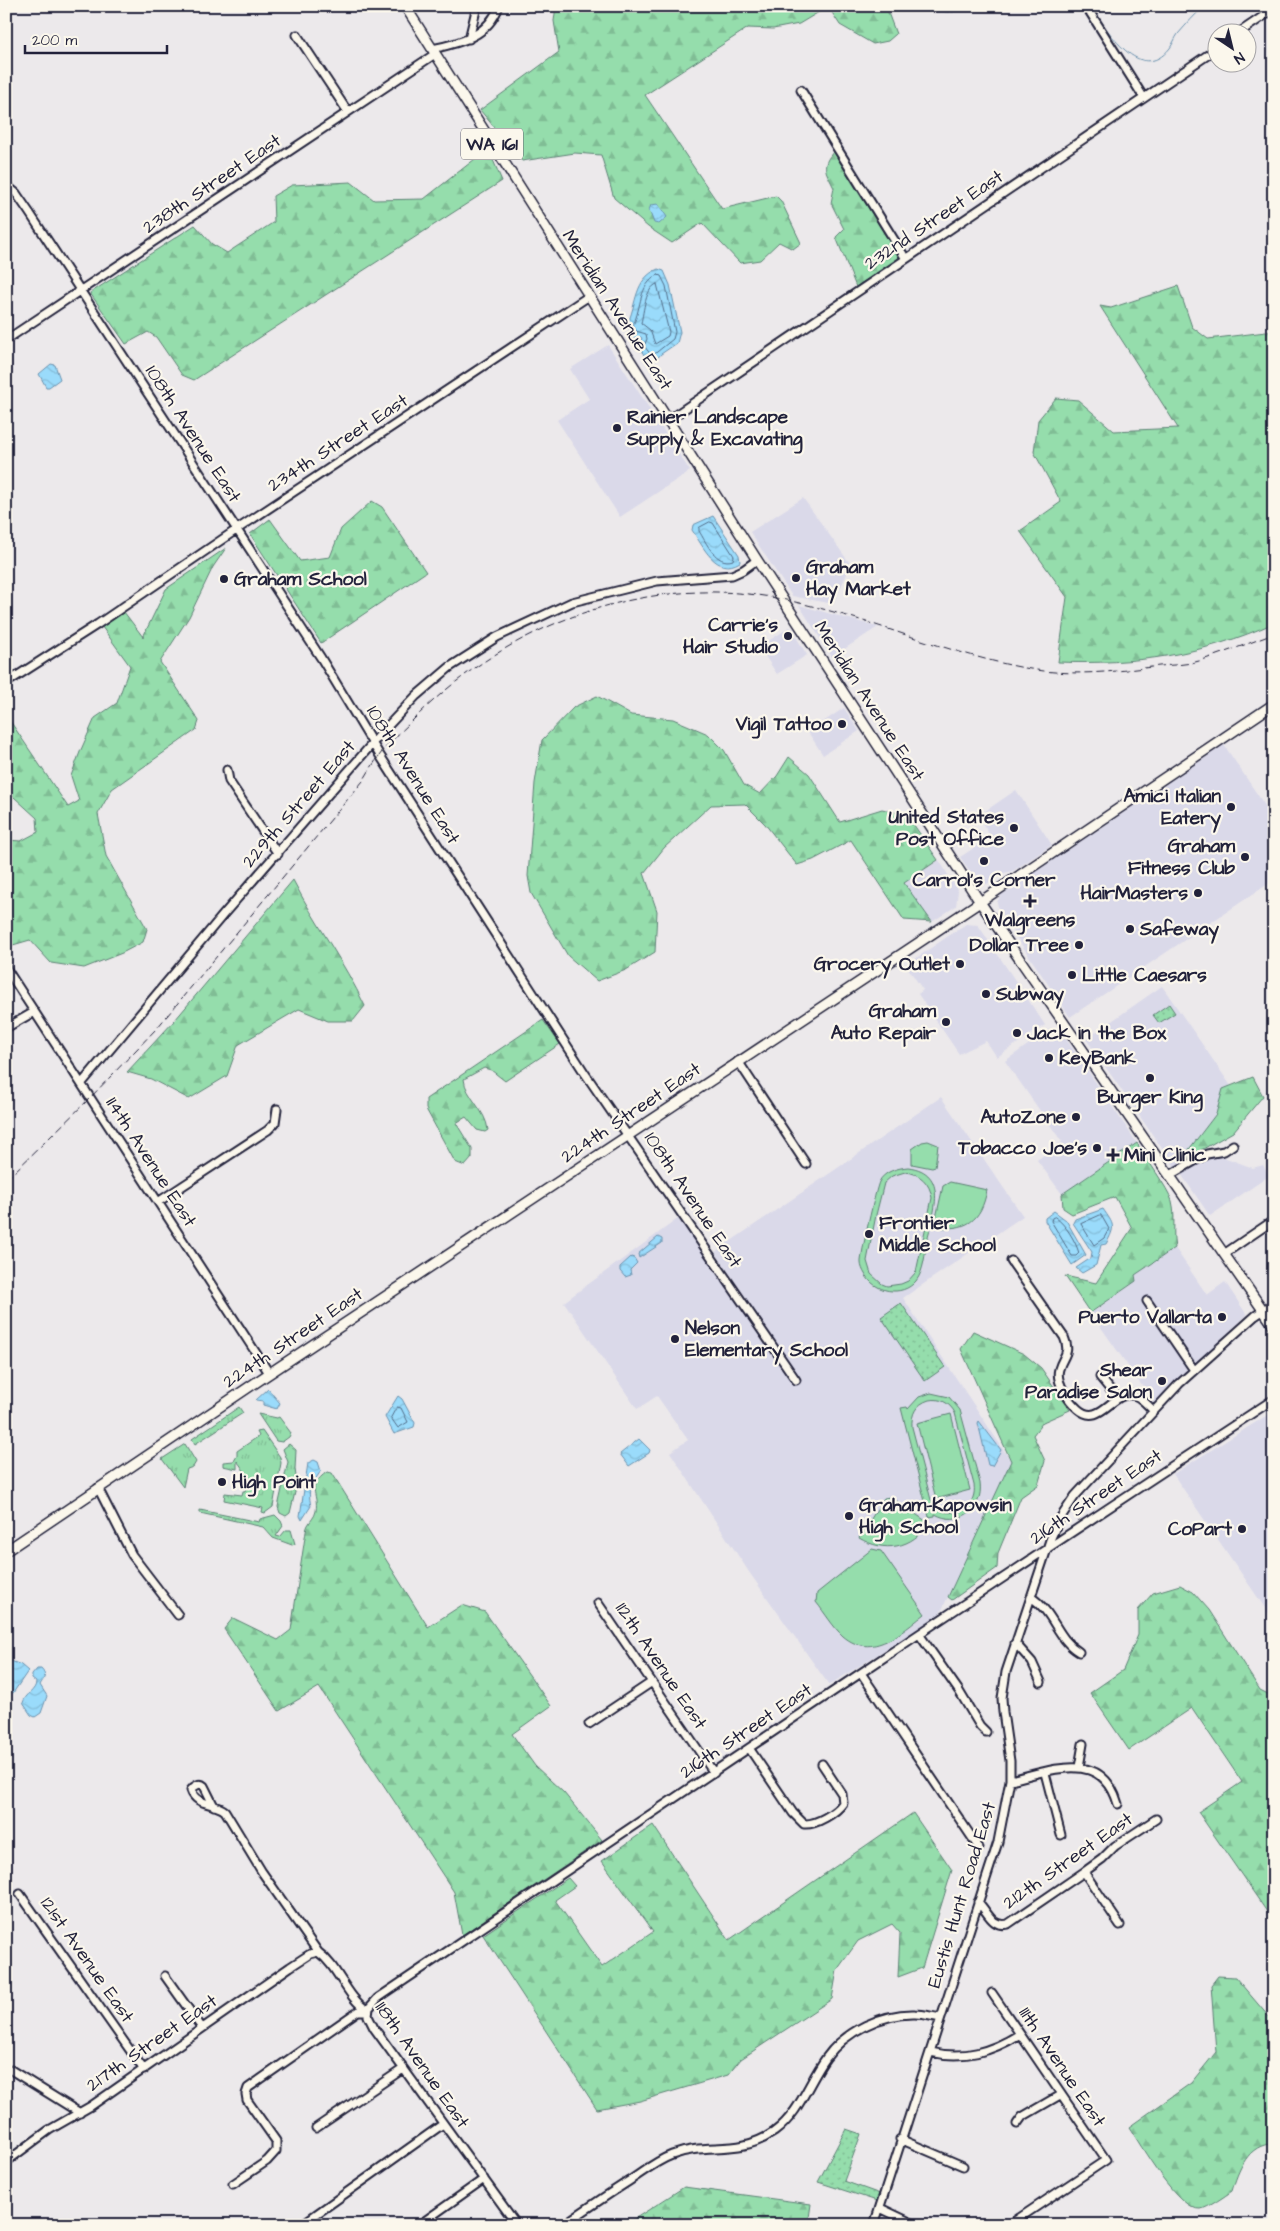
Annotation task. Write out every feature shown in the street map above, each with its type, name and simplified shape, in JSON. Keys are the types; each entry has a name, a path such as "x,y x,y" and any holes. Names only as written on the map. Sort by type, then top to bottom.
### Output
{"main road":[{"name":"Meridian Avenue East","path":"405,6 757,560 980,902 1274,1326"},
{"name":"224th Street East","path":"6,1551 269,1373 980,902 1274,704"}],"street":[{"path":"469,39 477,6"},
{"path":"469,39 486,28 500,6"},
{"path":"1086,6 1144,98"},
{"path":"1255,22 1274,9"},
{"path":"297,35 348,112"},
{"name":"238th Street East","path":"6,340 348,112 434,52 469,39"},
{"name":"232nd Street East","path":"668,420 1208,55"},
{"path":"801,90 906,259"},
{"name":"108th Avenue East","path":"6,185 20,199 321,658 373,743 570,1051 796,1380"},
{"name":"234th Street East","path":"6,683 98,624 236,530 589,296"},
{"name":"229th Street East","path":"82,1084 223,915 373,743 416,696 450,667 482,646 525,622 572,602 598,594 674,578 732,575 757,560"},
{"path":"227,770 230,781 278,854"},
{"name":"114th Avenue East","path":"6,968 269,1373"},
{"path":"6,1028 34,1012"},
{"path":"738,1061 806,1164"},
{"path":"158,1202 268,1130 275,1123 277,1109"},
{"path":"1170,1175 1199,1158 1224,1151 1233,1145"},
{"path":"1224,1254 1274,1220"},
{"path":"1011,1261 1066,1342 1066,1356 1058,1374 1069,1398 1078,1408 1090,1414 1104,1411 1117,1398 1129,1395 1137,1396 1154,1410"},
{"path":"1147,1301 1194,1370"},
{"name":"Eustis Hunt Road East","path":"874,2225 900,2139 998,1842 1010,1780 1002,1698 1006,1672 1059,1520 1075,1496 1154,1410 1194,1370 1263,1310 1274,1303"},
{"path":"1100,1377 1117,1398"},
{"name":"216th Street East","path":"233,2184 267,2161 276,2150 276,2141 247,2100 246,2094 253,2084 358,2011 368,2011 370,2005 378,1998 919,1634 1274,1399"},
{"path":"98,1488 132,1555 178,1614"},
{"path":"1031,1597 1046,1608 1068,1646 1079,1652"},
{"name":"112th Avenue East","path":"598,1603 714,1773"},
{"path":"919,1634 959,1691 980,1726 986,1732"},
{"path":"1015,1643 1032,1662 1042,1682"},
{"path":"861,1673 979,1848"},
{"path":"588,1724 652,1682"},
{"path":"1079,1767 1083,1744"},
{"path":"749,1748 793,1813 804,1824 809,1824 826,1816 843,1803 842,1794 822,1764"},
{"path":"1010,1780 1066,1767 1079,1767 1095,1773 1109,1782 1118,1804"},
{"path":"1045,1772 1061,1835"},
{"name":"118th Avenue East","path":"214,1806 225,1811 262,1872 318,1952 356,2003 368,2011 369,2020 403,2069 517,2225"},
{"name":"212th Street East","path":"978,1902 995,1924 999,1926 1008,1924 1102,1859 1115,1846 1156,1819"},
{"path":"1084,1872 1120,1925"},
{"name":"121st Avenue East","path":"20,1894 144,2070"},
{"name":"217th Street East","path":"6,2162 49,2130 80,2113 144,2070 310,1954 318,1952"},
{"path":"165,1976 202,2028"},
{"name":"111th Avenue East","path":"992,1993 1106,2160 1009,2225"},
{"path":"563,2225 663,2159 689,2150 737,2147 766,2136 791,2116 826,2058 838,2044 854,2032 879,2021 903,2014 922,2014 941,2018"},
{"path":"930,2052 949,2056 972,2055 996,2048 1020,2034"},
{"path":"316,2128 403,2069"},
{"path":"11,2070 80,2113"},
{"path":"1016,2124 1022,2117 1060,2095"},
{"path":"300,2225 443,2124"},
{"path":"900,2139 963,2166"},
{"path":"421,2224 484,2179"},
{"path":"880,2208 916,2225"}],"shaded area":[{"path":"608,345 690,471 620,517 557,420 589,399 570,369"},
{"path":"803,498 851,565 833,604 792,596 750,532"},
{"path":"799,605 878,627 832,657"},
{"path":"790,627 807,655 777,674 759,647"},
{"path":"844,708 859,731 823,755 808,732"},
{"path":"1224,745 1274,819 1274,880 1070,1017 999,911 997,902 1001,895"},
{"path":"1016,790 1052,845 1013,871 1004,873 987,884 977,882 960,857 991,837 978,816"},
{"path":"939,860 958,891 956,906 932,922 904,883"},
{"path":"966,924 978,925 1045,1025 997,1057 986,1041 959,1054 918,994 923,990 906,965"},
{"path":"1162,986 1231,1086 1223,1089 1216,1114 1187,1152 1187,1158 1175,1167 1086,1039"},
{"path":"1052,1028 1060,1030 1137,1143 1062,1194 1037,1160 1062,1142 1005,1061"},
{"path":"941,1097 1023,1216 903,1298 1011,1461 939,1616 829,1685 749,1572 670,1452 688,1440 657,1396 637,1409 564,1302 679,1218 787,1375 795,1371 715,1252"},
{"path":"1218,1155 1253,1168 1263,1165 1269,1176 1210,1216 1181,1174 1208,1157"},
{"path":"1175,1248 1207,1295 1225,1282 1247,1315 1154,1403 1091,1313 1136,1281 1135,1275"},
{"name":"CoPart","path":"1274,1411 1274,1621 1173,1474"}],"green space":[{"path":"556,6 895,6 887,10 896,34 888,41 873,44 840,25 831,11 824,9 799,24 773,29 748,28 645,95 722,209 776,196 781,201 801,243 793,249 779,242 760,260 740,263 702,223 672,243 648,227 614,198 601,155 575,153 522,161 480,110 559,52 554,21"},
{"path":"834,151 899,256 898,259 856,287 836,237 844,229 831,203 834,188 826,169 827,161"},
{"path":"475,159 493,160 502,181 194,380 182,375 156,337 148,332 126,344 90,293 195,225 212,244 227,253 274,222 273,196 292,185 351,182 374,200 424,199"},
{"path":"1178,286 1192,327 1208,339 1274,331 1274,623 1221,643 1168,656 1114,662 1058,662 1067,597 1020,531 1061,502 1034,452 1038,420 1056,398 1078,400 1114,431 1178,428 1100,306 1111,308"},
{"path":"372,501 382,507 426,572 321,643 250,534 270,519 300,561 330,557 341,529"},
{"path":"226,548 213,567 189,617 160,662 199,721 196,730 112,789 98,814 106,856 147,929 143,942 122,953 84,968 51,963 30,940 6,947 6,840 21,841 38,832 37,818 14,797 6,794 6,715 68,807 79,801 71,776 80,752 95,718 117,703 130,666 102,627 124,612 143,637 166,589"},
{"path":"597,696 631,715 673,719 708,734 724,750 744,785 760,794 777,776 789,757 809,774 840,822 882,809 907,815 938,860 904,883 932,922 904,920 851,840 813,860 797,865 765,824 745,804 711,805 664,848 644,873 657,911 655,952 626,970 597,981 568,956 531,893 528,876 535,783 542,740 574,707"},
{"path":"293,880 365,1006 353,1021 328,1021 299,1009 238,1045 227,1076 189,1099 151,1079 127,1072 175,1020"},
{"path":"1169,1004 1175,1013 1159,1023 1153,1015"},
{"path":"543,1020 560,1044 505,1081 491,1070 484,1068 464,1079 468,1091 484,1116 488,1130 485,1132 477,1130 466,1117 456,1123 472,1149 472,1158 465,1166 455,1162 426,1109 426,1099"},
{"path":"1253,1077 1263,1096 1233,1132 1187,1158 1187,1152 1216,1114 1223,1089"},
{"path":"928,1141 938,1145 935,1167 912,1164 912,1149 922,1142"},
{"path":"1137,1143 1170,1195 1174,1213 1175,1248 1135,1275 1136,1281 1090,1313 1065,1276 1096,1283 1132,1228 1115,1197 1072,1214 1063,1208 1062,1194"},
{"path":"908,1167 921,1171 930,1177 936,1196 935,1207 924,1262 919,1277 903,1290 889,1291 881,1289 869,1280 862,1268 861,1258 868,1222 881,1178 896,1169","holes":["905,1172 915,1174 927,1183 932,1198 916,1272 908,1281 887,1286 871,1274 867,1261 876,1215 884,1183 892,1176"]},
{"path":"950,1182 987,1190 981,1210 970,1222 963,1225 945,1228 934,1227 943,1186"},
{"path":"901,1303 945,1367 925,1381 881,1317"},
{"path":"973,1331 1024,1354 1041,1368 1070,1410 1043,1422 1033,1435 1045,1461 1038,1485 1021,1497 998,1553 997,1568 952,1600 948,1597 1011,1461 961,1349"},
{"path":"931,1393 949,1397 960,1410 980,1483 978,1501 968,1514 952,1518 944,1518 935,1514 935,1516 929,1517 901,1408 907,1407 908,1409 919,1397","holes":["940,1400 947,1404 955,1413 974,1485 973,1498 970,1503 955,1512 942,1511 931,1500 912,1427 912,1418 915,1410 924,1402"]},
{"path":"239,1407 243,1413 195,1444 192,1439"},
{"path":"258,1414 279,1417 291,1433 289,1437 282,1442 276,1441"},
{"path":"951,1414 970,1490 936,1499 917,1423"},
{"path":"262,1431 280,1457 281,1463 273,1507 265,1513 262,1512 263,1508 224,1500 225,1493 242,1495 243,1491 245,1491 246,1478 237,1461 237,1469 223,1466 223,1462 234,1461 237,1451 259,1436 257,1432"},
{"path":"185,1444 196,1462 193,1467 187,1469 183,1487 162,1459"},
{"path":"289,1444 296,1450 295,1469 297,1484 290,1513 286,1516 280,1513 278,1507 288,1462 283,1449"},
{"path":"327,1472 332,1473 428,1627 462,1605 485,1612 551,1706 512,1734 535,1766 564,1793 602,1840 462,1935 454,1892 319,1687 279,1711 224,1629 233,1618 278,1640 291,1630 306,1529 316,1511 314,1490 316,1482"},
{"path":"890,1497 929,1523 914,1538 897,1546 878,1546 859,1538 884,1498"},
{"path":"200,1510 259,1522 260,1519 275,1515 283,1526 276,1536 280,1537 286,1530 291,1530 295,1544 292,1545 273,1538 263,1527 200,1513"},
{"path":"872,1549 881,1551 925,1614 907,1629 886,1641 876,1645 865,1646 854,1643 843,1636 816,1602 817,1593"},
{"path":"1180,1585 1193,1592 1209,1610 1260,1690 1268,1694 1274,1690 1274,1922 1198,1812 1242,1782 1192,1708 1129,1750 1090,1693 1123,1670 1138,1635 1138,1610 1153,1593"},
{"path":"913,1813 952,1870 922,1968 898,1977 900,1933 892,1924 858,1941 837,1970 832,1999 741,2059 728,2075 640,2101 597,2109 483,1935 568,1878 575,1886 555,1900 602,1967 653,1932 602,1861 653,1825 729,1940"},
{"path":"1218,1976 1235,1977 1269,2017 1274,2018 1274,2144 1257,2148 1251,2153 1237,2175 1232,2191 1201,2209 1192,2207 1171,2189 1129,2127 1191,2083 1216,2052 1211,1985"},
{"path":"846,2129 861,2134 844,2181 880,2194 877,2201 818,2182"},
{"path":"684,2187 811,2204 808,2225 625,2225"}],"water":[{"path":"658,204 667,217 659,224 654,223 649,210 651,205"},
{"path":"658,269 664,271 670,285 680,332 677,343 661,354 653,363 648,361 637,344 642,339 641,337 634,338 627,325 640,286 650,273"},
{"path":"51,364 55,365 60,379 46,387 39,374"},
{"path":"713,516 739,555 740,562 731,566 717,563 711,558 692,530 693,525"},
{"path":"1103,1209 1111,1222 1111,1233 1106,1244 1101,1245 1096,1265 1082,1273 1076,1268 1091,1258 1092,1252 1073,1223 1075,1219"},
{"path":"1054,1211 1066,1220 1086,1255 1072,1265 1045,1221 1045,1218"},
{"path":"658,1237 662,1239 662,1243 639,1258 638,1254"},
{"path":"631,1257 637,1263 630,1270 631,1275 625,1277 620,1271 620,1267"},
{"path":"268,1389 280,1403 277,1409 263,1405 263,1401 256,1400"},
{"path":"398,1396 402,1399 415,1423 414,1427 394,1434 385,1417"},
{"path":"979,1421 1001,1450 992,1466 988,1465"},
{"path":"639,1439 650,1450 649,1453 629,1466 620,1454"},
{"path":"314,1460 318,1462 321,1471 312,1483 309,1494 311,1506 302,1520 300,1516 308,1463"},
{"path":"6,1659 21,1665 28,1671 13,1693 6,1694"},
{"path":"37,1669 41,1669 44,1674 40,1685 47,1696 41,1713 35,1717 31,1715 23,1703 36,1685 32,1675"}],"waterway":[{"path":"918,6 923,10 949,12"},
{"path":"952,12 976,6"},
{"path":"1091,6 1115,40 1125,50 1136,58 1147,61 1159,58 1170,48 1178,34 1205,6"}],"railway":[{"path":"6,1180 90,1098 157,1028 363,781 391,742 451,686 493,656 538,631 585,612 634,599 684,593 735,593 786,600 816,607 995,661 1042,671 1076,673 1109,672 1179,665 1199,661 1274,634"}],"place":[{"name":"Rainier Landscape Supply & Excavating","path":"617,428"},
{"name":"Graham Hay Market","path":"796,578"},
{"name":"Graham School","path":"224,579"},
{"name":"Carrie's Hair Studio","path":"788,636"},
{"name":"Vigil Tattoo","path":"842,724"},
{"name":"Amici Italian Eatery","path":"1231,807"},
{"name":"United States Post Office","path":"1014,828"},
{"name":"Graham Fitness Club","path":"1245,857"},
{"name":"Carrol's Corner","path":"984,861"},
{"name":"HairMasters","path":"1198,893"},
{"name":"Walgreens","path":"1030,901"},
{"name":"Safeway","path":"1130,929"},
{"name":"Dollar Tree","path":"1079,945"},
{"name":"Grocery Outlet","path":"960,964"},
{"name":"Little Caesars","path":"1072,975"},
{"name":"Subway","path":"986,994"},
{"name":"Graham Auto Repair","path":"946,1022"},
{"name":"Jack in the Box","path":"1017,1033"},
{"name":"KeyBank","path":"1049,1058"},
{"name":"Burger King","path":"1150,1078"},
{"name":"AutoZone","path":"1076,1117"},
{"name":"Tobacco Joe's","path":"1097,1148"},
{"name":"Mini Clinic","path":"1113,1155"},
{"name":"Frontier Middle School","path":"869,1234"},
{"name":"Puerto Vallarta","path":"1222,1317"},
{"name":"Nelson Elementary School","path":"675,1339"},
{"name":"Shear Paradise Salon","path":"1162,1381"},
{"name":"High Point","path":"222,1482"},
{"name":"Graham-Kapowsin High School","path":"849,1516"},
{"name":"CoPart","path":"1242,1529"}]}
